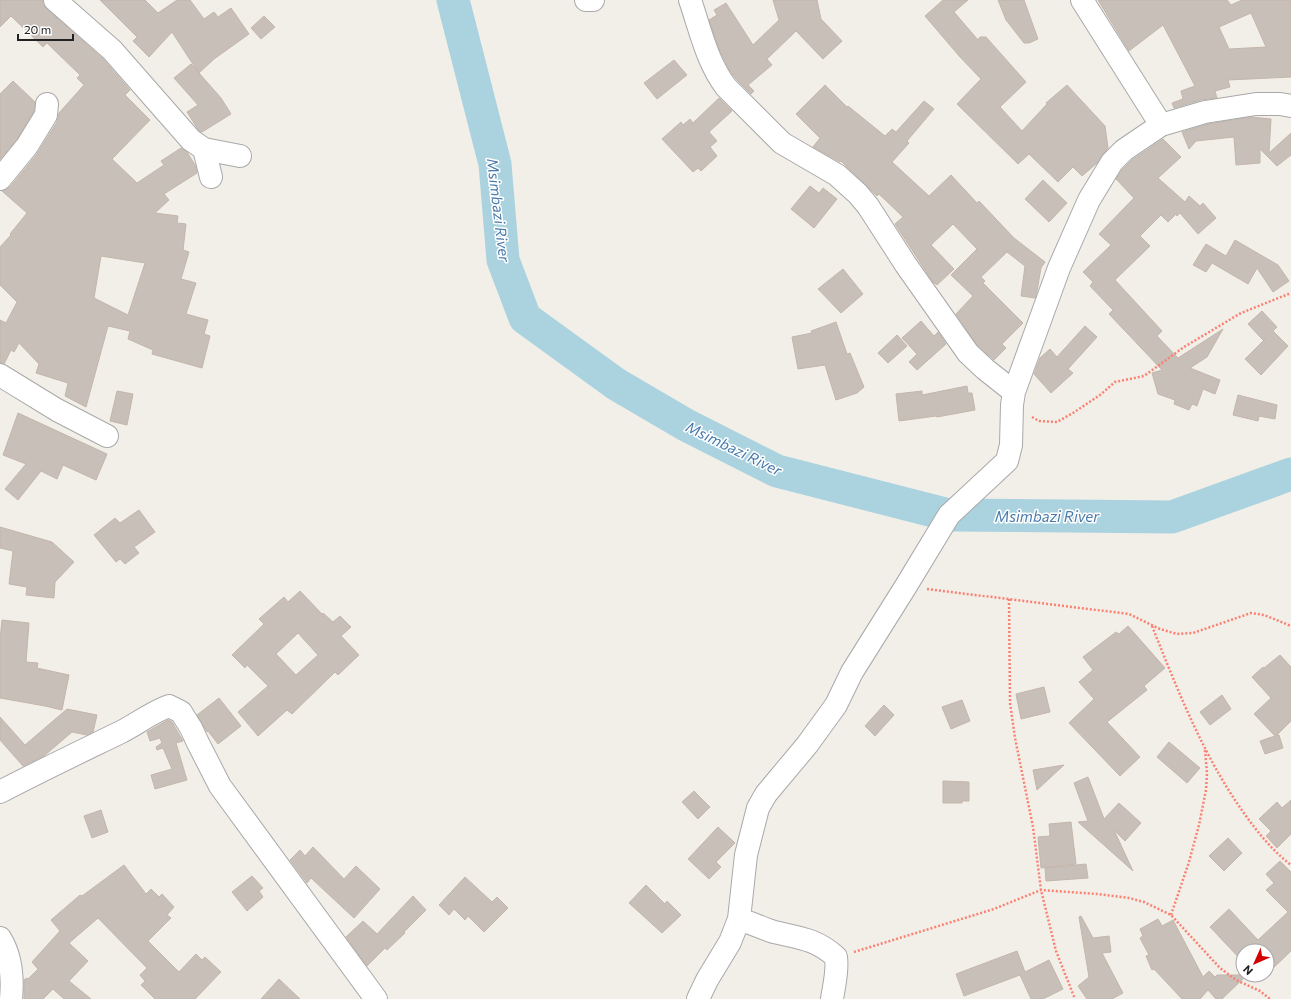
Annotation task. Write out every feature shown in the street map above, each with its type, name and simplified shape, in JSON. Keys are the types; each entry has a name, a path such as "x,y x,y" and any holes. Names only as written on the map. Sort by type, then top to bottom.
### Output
{"street":[{"path":"55,0 105,42 191,140 204,149 240,156"},
{"path":"586,0 594,0"},
{"path":"690,0 706,47 719,77 726,87 782,143 837,176 858,194 868,206 906,265 968,353 1013,399"},
{"path":"1082,0 1161,125"},
{"path":"0,179 30,140 46,115 47,104"},
{"path":"698,999 730,942 739,919 746,855 758,808 766,794 807,745 836,704 852,672 949,515 1007,461 1010,445 1013,399 1059,268 1089,200 1112,162 1124,150 1161,125 1205,112 1256,104 1280,104 1291,106"},
{"path":"204,149 211,177"},
{"path":"0,375 57,410 107,436"},
{"path":"0,792 123,731 158,710 169,706 181,712 191,728 220,786 376,999"},
{"path":"739,919 773,931 800,937 818,944 836,957 836,978 832,999"},
{"path":"0,938 7,952 12,970 12,999"}],"path":[{"path":"1013,399 1039,421 1056,422 1073,413 1100,395 1115,382 1144,376 1184,347 1241,313 1291,293"},
{"path":"906,586 1129,614 1152,625 1177,634 1193,633 1251,613 1264,615 1291,626"},
{"path":"1009,599 1010,703 1015,738 1033,827 1041,890 1056,951 1075,999"},
{"path":"1152,625 1182,700 1205,747 1232,796 1260,836 1291,865"},
{"path":"1171,914 1189,862 1204,797 1208,773 1205,747"},
{"path":"836,957 994,909 1041,890 1098,894 1129,898 1144,902 1171,914 1220,968 1236,980 1260,991 1270,999"}],"building":[{"path":"0,0 43,0 43,4 47,9 103,59 130,90 125,95 150,120 112,159 137,183 164,165 161,161 181,148 187,152 195,165 197,173 164,194 169,200 155,213 178,216 177,223 186,224 183,250 189,252 181,279 196,283 186,314 208,320 204,334 210,336 202,368 152,354 153,350 128,339 130,331 108,326 86,407 65,396 68,383 36,373 39,364 19,343 14,352 11,350 4,364 0,363 0,320 6,323 17,302 0,285 0,247 27,213 2,191 10,187 37,154 57,122 59,113 84,85 77,78 80,75 47,43 43,47 11,16 0,27","holes":["101,256 145,263 128,315 94,298"]},
{"path":"100,0 145,0 158,13 177,0 190,0 204,19 214,12 218,17 231,8 249,34 214,59 199,73 221,98 231,114 202,132 199,131 187,112 198,105 174,78 191,64 198,72 172,32 149,57 133,41 137,37"},
{"path":"773,0 817,0 821,19 842,41 823,59 796,31 767,59 772,65 748,85 754,91 751,94 730,71 720,51 709,20 717,15 714,10 726,3 753,45 779,20"},
{"path":"943,0 968,0 954,12 978,40 980,37 986,37 1026,82 1000,107 1022,131 1047,104 1046,103 1067,85 1105,126 1108,148 1097,163 1082,176 1073,167 1058,182 1029,154 1018,164 957,104 981,79 925,16"},
{"path":"998,0 1024,0 1038,39 1029,43 1024,43 1006,20"},
{"path":"1098,0 1227,0 1231,5 1242,0 1291,0 1291,77 1228,80 1230,87 1215,91 1217,98 1201,100 1174,108 1172,103 1183,99 1181,91 1195,86 1163,25 1129,51","holes":["1251,13 1266,47 1229,49 1219,27"]},
{"path":"264,16 275,27 261,39 251,28"},
{"path":"674,60 687,75 657,99 644,83"},
{"path":"13,81 35,102 34,111 17,139 0,159 0,94"},
{"path":"825,85 847,107 848,106 885,136 892,129 896,132 924,101 934,109 907,141 909,143 892,162 929,196 951,175 977,203 979,201 1014,238 1045,262 1041,268 1035,298 1021,296 1025,266 1007,252 981,277 985,281 983,283 1023,323 1002,344 1006,348 994,360 977,345 956,314 973,296 951,275 977,249 953,224 931,245 954,269 937,285 933,282 895,224 903,217 879,194 877,196 841,161 840,162 813,147 820,138 796,114"},
{"path":"719,98 732,111 709,132 717,141 710,147 717,156 701,171 698,168 693,172 662,139 681,122 683,125 690,119 693,123"},
{"path":"1251,117 1271,119 1269,153 1291,133 1291,155 1277,166 1260,149 1260,163 1236,165 1234,137 1196,141 1189,149 1182,132 1208,124"},
{"path":"1163,139 1181,157 1158,178 1185,202 1189,196 1200,206 1203,203 1216,218 1198,234 1180,213 1177,216 1176,214 1168,222 1161,215 1140,236 1150,246 1115,280 1162,331 1157,336 1178,358 1223,329 1207,357 1190,368 1220,380 1215,394 1203,389 1197,406 1192,404 1189,410 1174,404 1175,400 1158,394 1152,373 1162,370 1109,314 1113,310 1090,286 1093,282 1083,272 1111,245 1099,234 1134,198 1116,179 1122,170 1132,160"},
{"path":"1043,180 1067,203 1049,222 1025,199"},
{"path":"810,186 819,193 823,188 837,199 814,228 791,209"},
{"path":"1235,240 1278,265 1289,281 1273,292 1257,268 1248,284 1212,263 1206,272 1193,265 1206,244 1226,256"},
{"path":"843,269 863,294 841,313 818,289"},
{"path":"1262,311 1277,327 1273,331 1288,346 1261,375 1245,359 1266,338 1263,340 1248,324"},
{"path":"921,321 934,336 938,332 946,344 917,370 909,362 917,354 902,338"},
{"path":"836,322 847,354 850,353 864,387 857,393 836,400 825,365 798,369 792,337 812,333 811,331"},
{"path":"1085,326 1097,337 1068,369 1073,373 1051,393 1034,374 1040,358 1050,349 1057,357"},
{"path":"897,335 907,346 888,363 878,353"},
{"path":"967,386 968,393 972,393 975,410 937,417 899,421 896,394 922,391 922,395"},
{"path":"117,391 133,394 127,425 110,421"},
{"path":"1238,395 1277,405 1275,419 1259,416 1258,421 1233,415"},
{"path":"18,413 107,454 96,480 63,465 57,479 41,471 18,500 5,489 26,464 3,455"},
{"path":"139,510 155,532 134,547 139,553 125,564 120,559 116,562 94,535 115,518 120,523"},
{"path":"0,527 52,542 74,562 55,582 54,598 26,595 27,587 9,584 13,551 0,548"},
{"path":"300,591 322,614 323,613 333,622 340,616 351,627 341,636 359,655 338,675 335,672 292,714 287,710 258,736 238,712 268,686 247,665 245,668 232,655 264,624 259,619 284,597 288,602","holes":["298,633 318,655 296,675 276,654"]},
{"path":"2,620 29,623 26,662 38,663 37,668 69,675 62,710 0,698 0,639"},
{"path":"1128,626 1165,668 1144,686 1147,690 1107,722 1140,757 1120,776 1069,723 1094,699 1079,682 1093,670 1083,657 1116,632 1119,634"},
{"path":"1280,655 1291,667 1291,721 1276,736 1279,735 1283,748 1265,754 1260,741 1275,736 1254,714 1271,698 1252,677"},
{"path":"1044,687 1050,712 1021,719 1016,694"},
{"path":"1222,695 1231,709 1210,725 1200,712"},
{"path":"219,698 241,726 218,744 208,731 207,732 197,715"},
{"path":"962,700 970,721 951,729 942,707"},
{"path":"884,705 894,715 875,736 865,726"},
{"path":"67,709 97,715 93,732 87,735 72,732 44,756 23,766 0,740 0,717 25,745"},
{"path":"168,720 172,722 183,741 176,743 187,780 155,789 151,775 172,769 163,748 157,750 156,747 162,743 160,738 150,741 147,732"},
{"path":"1169,742 1200,768 1187,783 1157,757"},
{"path":"1064,765 1037,790 1033,770"},
{"path":"1088,777 1104,819 1119,803 1141,823 1125,841 1114,830 1133,871 1078,822 1088,821 1074,783"},
{"path":"943,781 969,782 969,801 962,801 962,803 943,803"},
{"path":"694,791 710,807 698,819 682,802"},
{"path":"1291,800 1291,834 1277,848 1266,836 1271,831 1259,819 1277,802 1282,808"},
{"path":"101,810 108,832 92,838 84,816"},
{"path":"1071,822 1076,864 1041,868 1038,837 1050,836 1049,824"},
{"path":"718,827 735,843 716,862 721,867 709,879 688,859"},
{"path":"1228,838 1242,853 1224,871 1209,856"},
{"path":"313,847 344,879 356,866 380,889 354,918 311,878 307,883 290,860 300,850 305,856"},
{"path":"1280,861 1291,872 1291,951 1275,966 1275,943 1235,943 1235,954 1210,927 1229,909 1258,940 1288,912 1266,890 1274,883 1266,874"},
{"path":"1086,864 1088,878 1046,881 1045,868"},
{"path":"124,865 146,894 151,889 159,897 162,894 174,907 167,915 171,918 148,941 179,972 196,954 202,960 205,957 221,972 195,999 155,999 141,985 145,981 140,975 147,968 98,918 69,943 88,961 69,981 91,999 64,999 53,989 43,999 24,999 24,980 27,978 28,979 38,969 32,962 60,931 51,920 80,895 82,896"},
{"path":"252,876 263,888 259,891 263,897 247,911 232,892"},
{"path":"465,877 492,902 497,897 508,908 484,932 468,916 465,920 454,909 449,915 439,905"},
{"path":"646,885 665,904 667,901 681,915 662,933 629,903"},
{"path":"413,896 426,910 404,932 405,933 387,950 385,948 367,966 346,937 363,921 377,934"},
{"path":"1081,916 1093,938 1109,936 1111,952 1102,953 1123,993 1112,999 1087,999 1078,986 1089,977 1079,917"},
{"path":"1158,919 1162,926 1173,920 1203,977 1209,971 1215,977 1217,975 1235,975 1235,983 1239,983 1222,999 1216,999 1208,990 1200,999 1182,999 1154,969 1152,970 1146,956 1149,955 1140,938 1143,936 1140,929"},
{"path":"1017,951 1025,972 1049,960 1063,989 1043,999 1031,999 1020,975 964,996 956,974"},
{"path":"279,979 300,999 261,999"}],"waterway":[{"name":"Msimbazi River","path":"453,0 495,164 503,260 525,318 616,384 686,425 777,471 949,515 1172,517 1291,474"}]}
